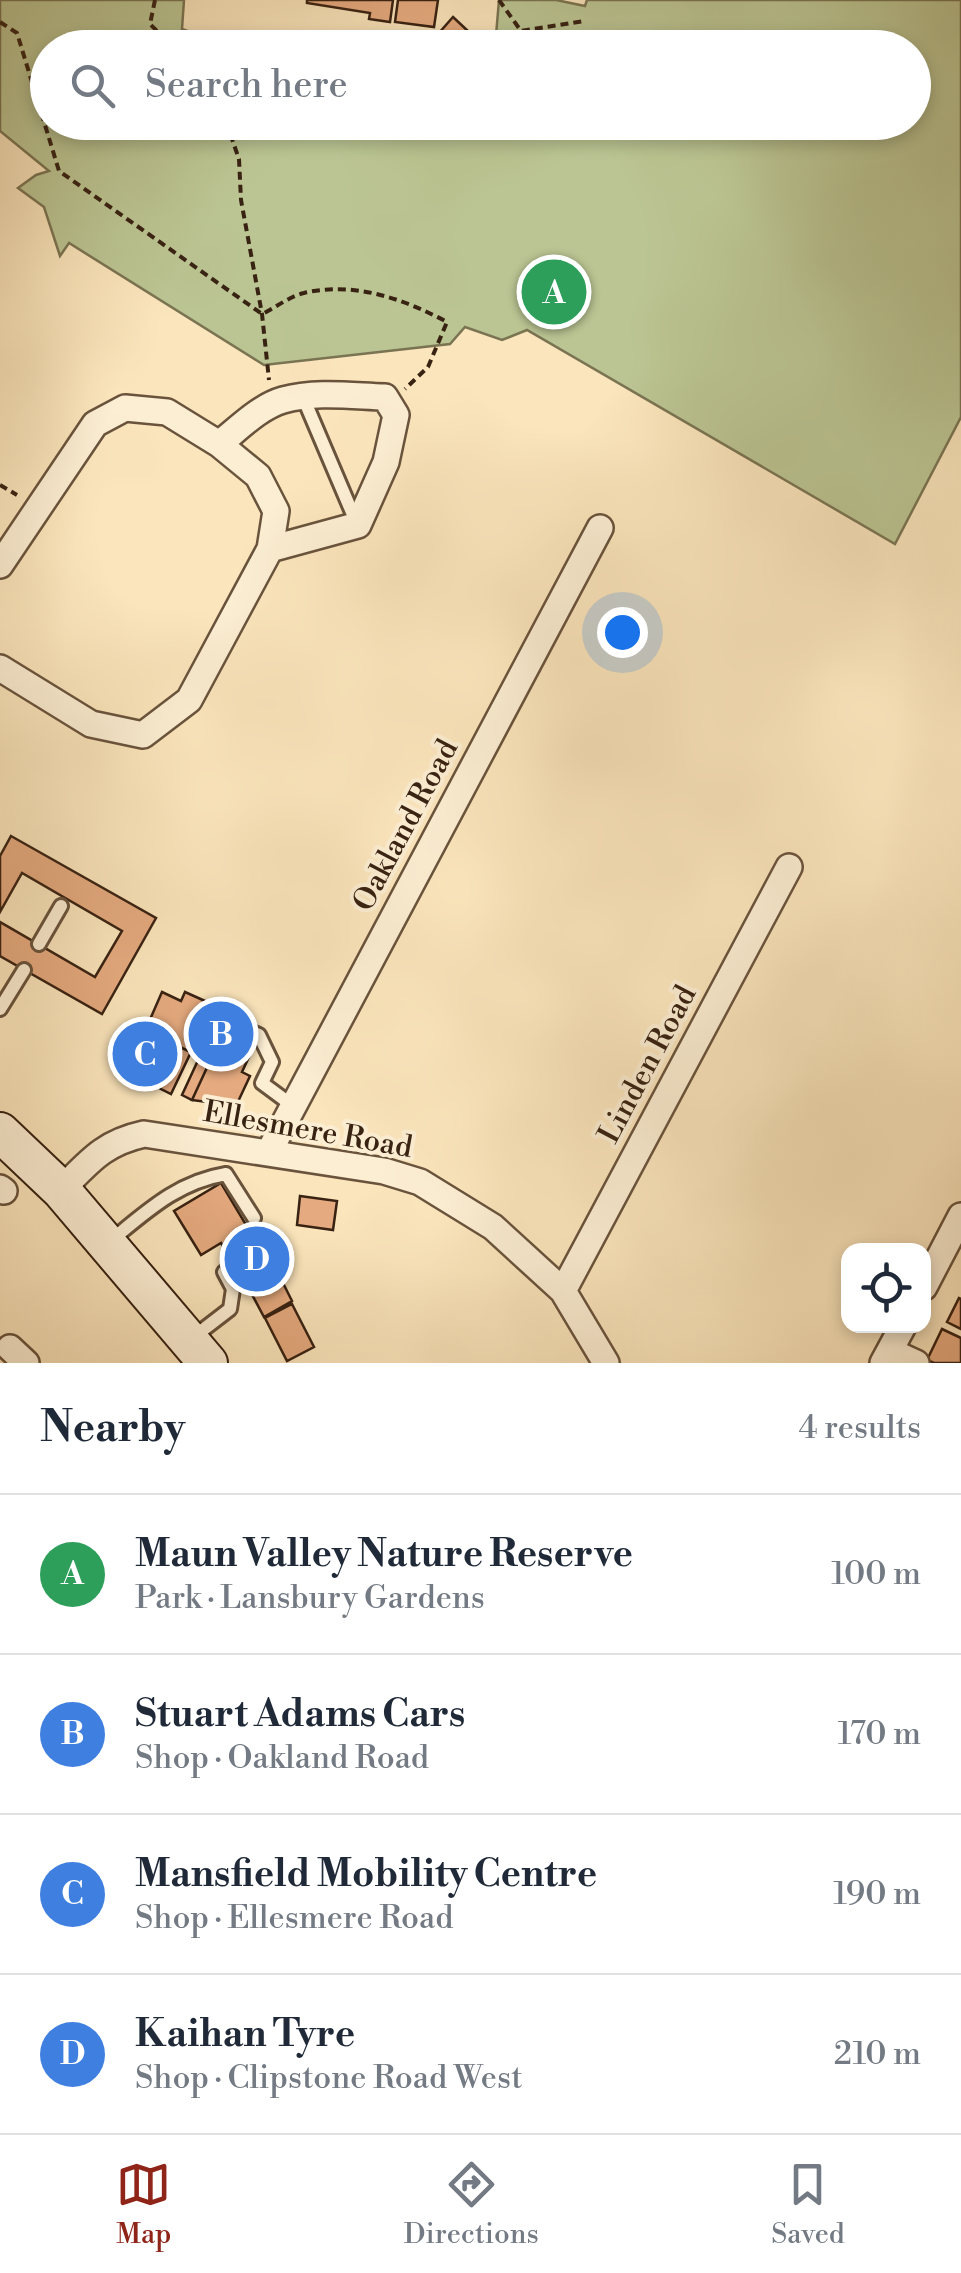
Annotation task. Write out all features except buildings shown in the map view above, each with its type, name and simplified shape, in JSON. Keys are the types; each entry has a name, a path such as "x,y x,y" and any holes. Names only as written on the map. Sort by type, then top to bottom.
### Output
{"main road":[{"path":"0,1132 61,1190 198,1352"}],"street":[{"path":"219,444 258,413 303,397 385,397 396,414 386,462 358,525 270,549"},
{"path":"0,565 95,424 125,408 167,412 219,444 258,476 276,512 270,549 190,700 143,735 90,724 0,668"},
{"name":"Oakland Road","path":"268,1152 600,528"},
{"name":"Linden Road","path":"562,1291 790,867"},
{"name":"Ellesmere Road","path":"61,1190 102,1149 144,1134 384,1171 420,1182 493,1227 562,1291 606,1363"},
{"path":"931,1274 961,1216"},
{"path":"899,1333 886,1357 916,1363"}],"lane":[{"path":"303,397 358,525"},
{"path":"39,944 61,906"},
{"path":"0,1009 24,970"},
{"path":"236,1025 259,1035 272,1062 262,1083 293,1106"},
{"path":"106,1244 164,1196 198,1179 226,1174 254,1218"},
{"path":"198,1352 230,1308 233,1289 224,1272"}],"path":[{"path":"155,0 150,24 156,30"},
{"path":"500,0 520,30"},
{"path":"527,30 584,21"},
{"path":"0,22 17,33 30,76"},
{"path":"50,140 59,171 262,314"},
{"path":"232,140 239,159 240,200 262,314 274,405"},
{"path":"262,314 302,293 353,290 409,302 446,322 428,366 390,404"}],"green space":[{"path":"0,0 184,0 185,30 30,30 30,140 931,140 931,30 496,30 499,0 556,0 585,6 587,0 961,0 961,417 895,544 527,330 502,340 465,327 450,344 264,365 69,243 60,256 44,207 18,188 49,171 0,131"}],"place":[{"name":"Maun Valley Nature Reserve","path":"554,292"},
{"name":"Stuart Adams Cars","path":"221,1034"},
{"name":"Mansfield Mobility Centre","path":"145,1054"},
{"name":"Kaihan Tyre","path":"257,1259"}]}
